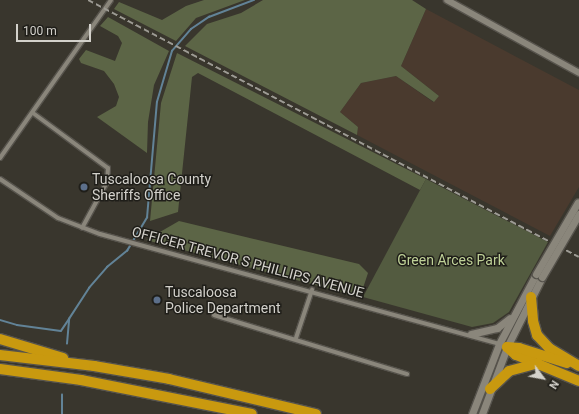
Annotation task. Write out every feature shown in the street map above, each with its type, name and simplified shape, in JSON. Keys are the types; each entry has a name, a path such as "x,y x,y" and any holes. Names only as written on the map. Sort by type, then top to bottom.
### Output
{"highway":[{"path":"531,298 532,321 537,334 549,348 579,366"},
{"path":"0,339 94,366"},
{"path":"503,345 519,348 579,366"},
{"path":"503,345 516,354 579,381"},
{"path":"0,356 94,366 169,379 316,414"},
{"path":"490,389 515,368 538,363"},
{"path":"0,369 81,380 252,414"}],"main road":[{"path":"482,414 503,345 531,298 539,276 578,201"},
{"path":"472,414 503,345 515,314 579,214"},
{"path":"471,334 497,328 515,314"}],"street":[{"path":"0,158 51,83 111,0"},
{"path":"447,0 579,74"},
{"path":"32,113 108,168 107,182 82,228"},
{"name":"OFFICER TREVOR S PHILLIPS AVENUE","path":"0,179 58,218 82,228 471,334 503,345"},
{"path":"296,338 312,290"},
{"path":"214,315 296,338 407,374"}],"shaded area":[{"path":"426,9 579,90 579,187 550,236 357,135 358,127 340,112 361,83 396,76 433,102 439,96 401,66"}],"green space":[{"path":"204,0 245,0 196,18 176,41 114,9 119,2 162,20 186,6"},
{"path":"263,0 412,0 426,9 401,66 439,96 434,102 396,76 361,83 340,112 358,127 357,135 185,46 207,24 241,13"},
{"path":"108,17 169,51 154,85 148,122 147,153 97,117 116,106 119,97 114,84 104,71 81,63 79,59 86,50 115,61 122,43 118,36 100,26"},
{"path":"177,53 426,179 420,190 198,73 192,77 178,212 150,221 161,103"},
{"name":"Green Arces Park","path":"426,179 548,242 509,312 493,323 472,327 363,297"},
{"path":"179,221 359,264 368,273 362,291 353,295 146,240"}],"waterway":[{"path":"67,344 69,319 89,288 107,267 127,251 147,218 157,102 172,51 191,29 209,17 254,0"},
{"path":"0,320 17,325 61,331 69,319"},
{"path":"62,395 62,414"}],"railway":[{"path":"88,0 579,257"}],"place":[{"name":"Tuscaloosa County Sheriffs Office","path":"84,187"},
{"name":"Tuscaloosa Police Department","path":"157,300"}]}
